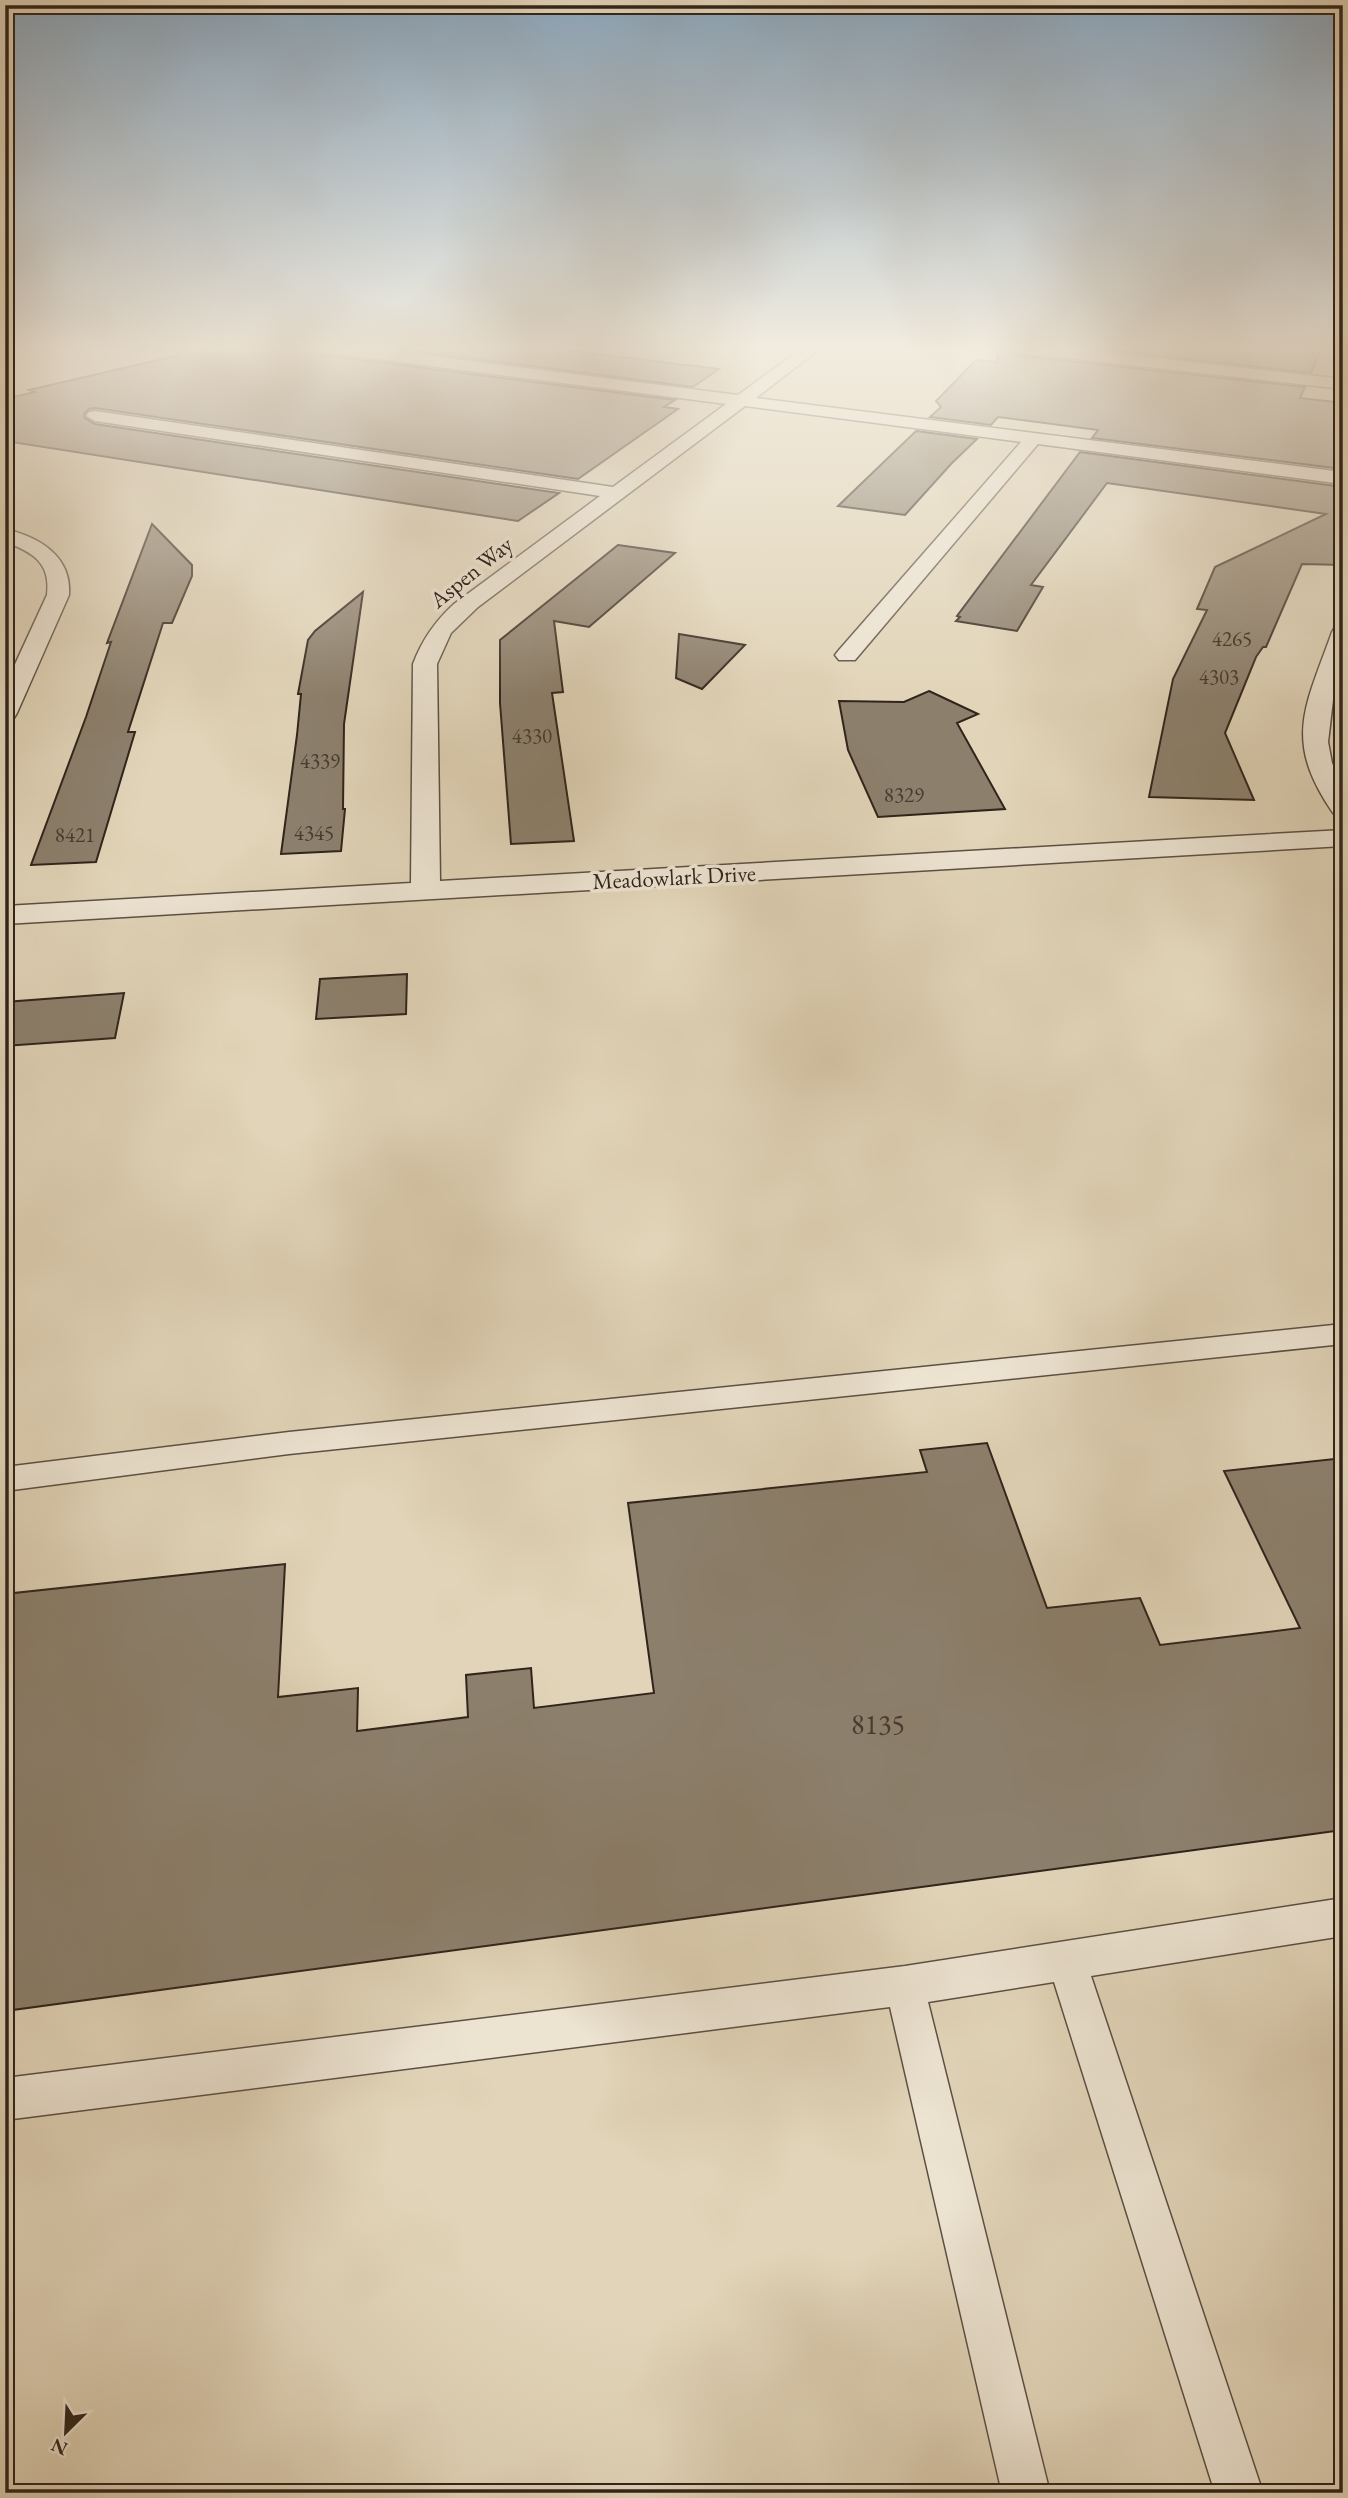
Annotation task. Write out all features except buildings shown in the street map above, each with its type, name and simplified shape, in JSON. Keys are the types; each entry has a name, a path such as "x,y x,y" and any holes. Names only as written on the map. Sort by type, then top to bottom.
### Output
{"street":[{"path":"418,464 618,493"},
{"name":"Aspen Way","path":"426,891 425,664 431,645 458,611 658,464"},
{"path":"847,654 1012,464"},
{"path":"1232,464 1343,478"},
{"path":"5,535 28,543 44,554 53,562 61,580 58,595 5,713"},
{"path":"1343,632 1315,721 1313,742 1318,767 1343,807"},
{"name":"Meadowlark Drive","path":"5,915 1343,838"}],"lane":[{"path":"5,1479 289,1443 1343,1335"},
{"path":"5,2099 905,1986 1343,1917"},
{"path":"1066,1960 1239,2493"},
{"path":"905,1986 1026,2493"}]}
